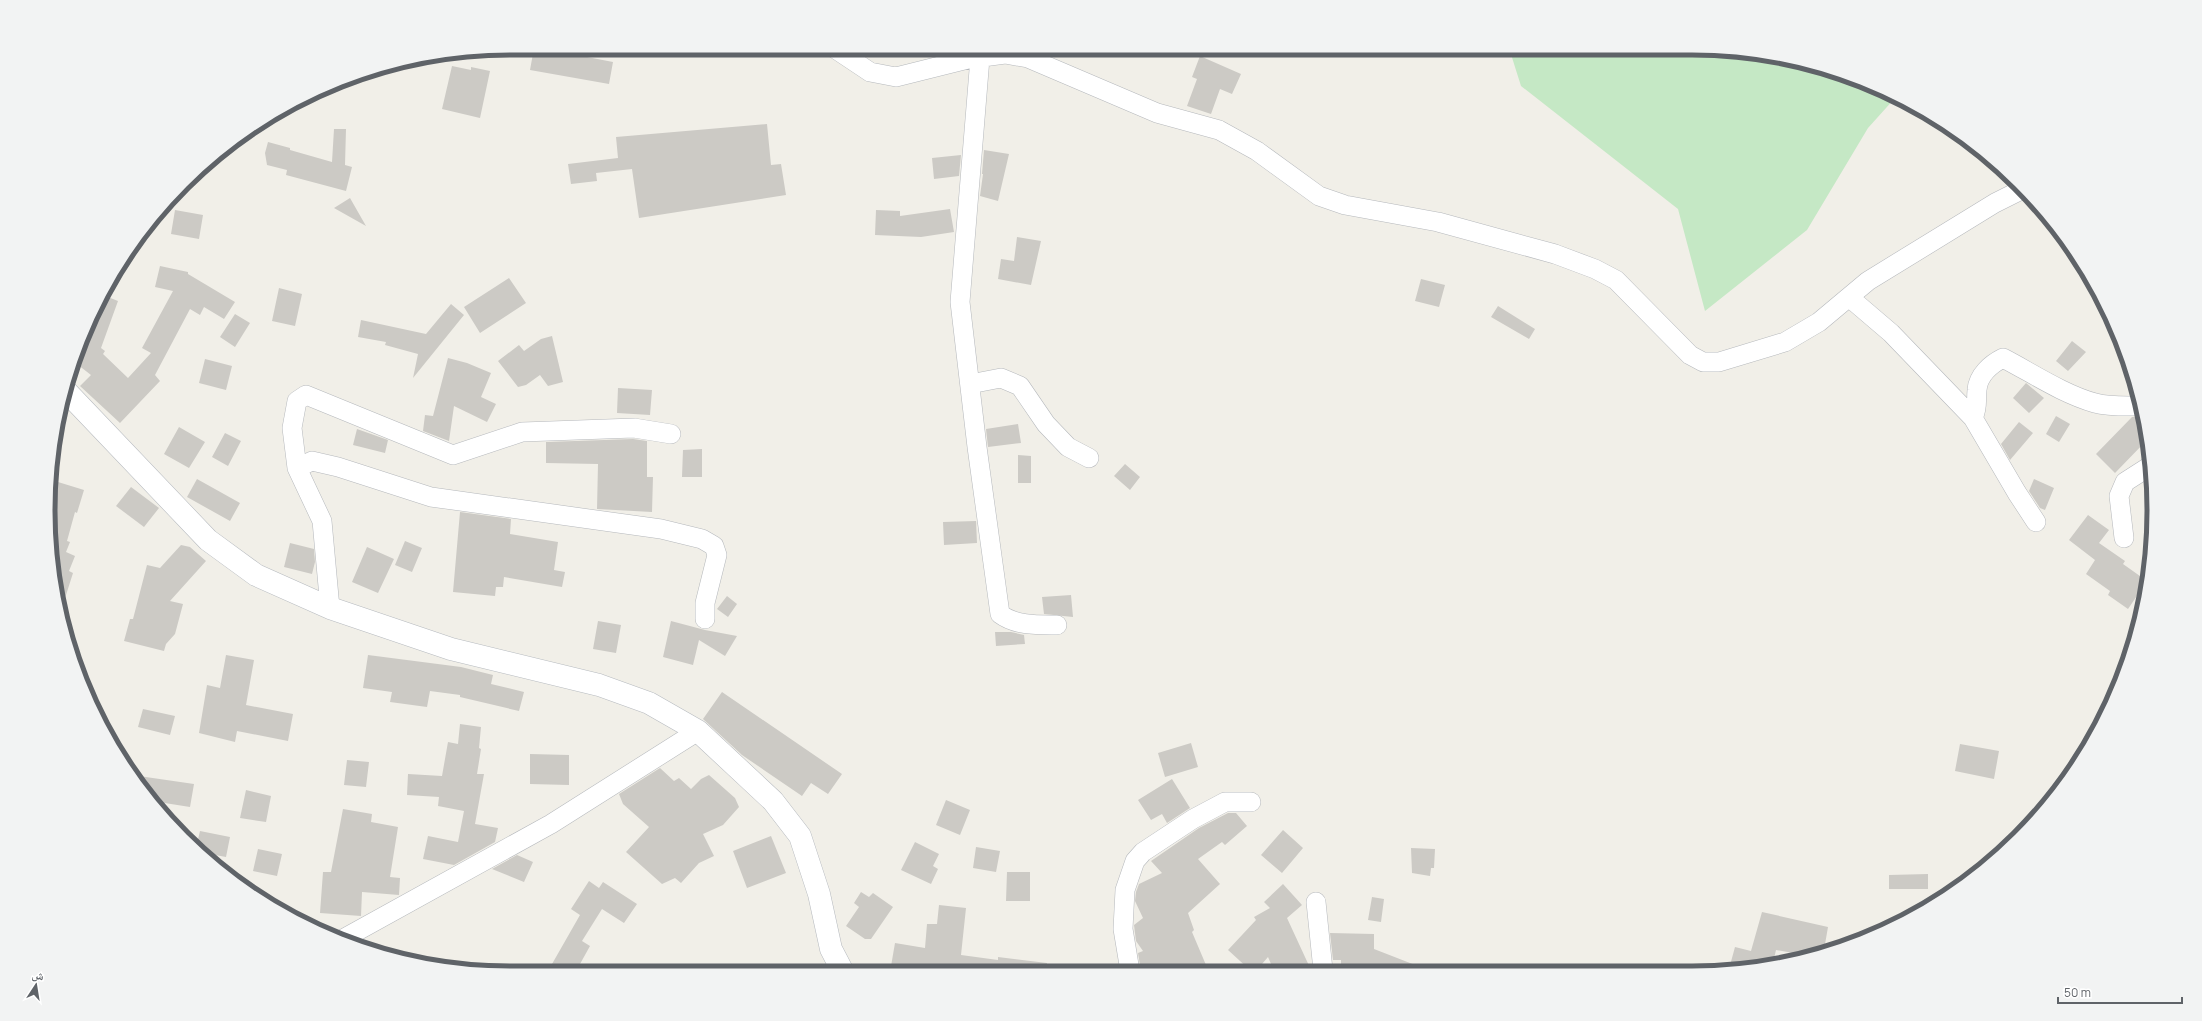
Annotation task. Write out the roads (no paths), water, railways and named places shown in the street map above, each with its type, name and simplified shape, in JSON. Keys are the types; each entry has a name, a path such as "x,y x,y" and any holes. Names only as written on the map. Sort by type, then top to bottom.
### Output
{"main road":[{"path":"70,396 208,540 256,575 330,608 451,649 599,685 649,703 698,731 773,802 800,836 819,894 832,949 840,966"}],"street":[{"path":"844,55 870,72 882,76 896,77 949,56 980,58 999,55"},
{"path":"1011,55 1028,58 1157,113 1219,130 1257,151 1319,196 1345,204 1438,222 1555,254 1595,269 1616,280 1690,355 1703,362 1719,362 1785,342 1818,322 1850,298 1868,281 1995,203 2017,192"},
{"path":"980,58 960,302 1000,614 1009,621 1037,625 1057,625"},
{"path":"1850,298 1891,333 1973,418 2017,493 2036,522"},
{"path":"1973,418 1977,410 1977,388 1988,366 2003,358 2066,391 2095,403 2134,406"},
{"path":"970,384 1001,378 1020,386 1046,424 1068,447 1089,458"},
{"path":"330,608 322,521 297,468 292,428 297,401 306,395 453,454 522,432 634,428 670,434"},
{"path":"297,468 312,461 338,467 431,497 661,529 702,539 714,546 717,555 705,603 705,619"},
{"path":"2124,538 2119,496 2125,482 2145,474"},
{"path":"349,936 551,824 698,731"},
{"path":"1129,966 1123,929 1125,890 1135,861 1143,852 1193,819 1226,802 1251,802"},
{"path":"1316,902 1323,966"}]}
